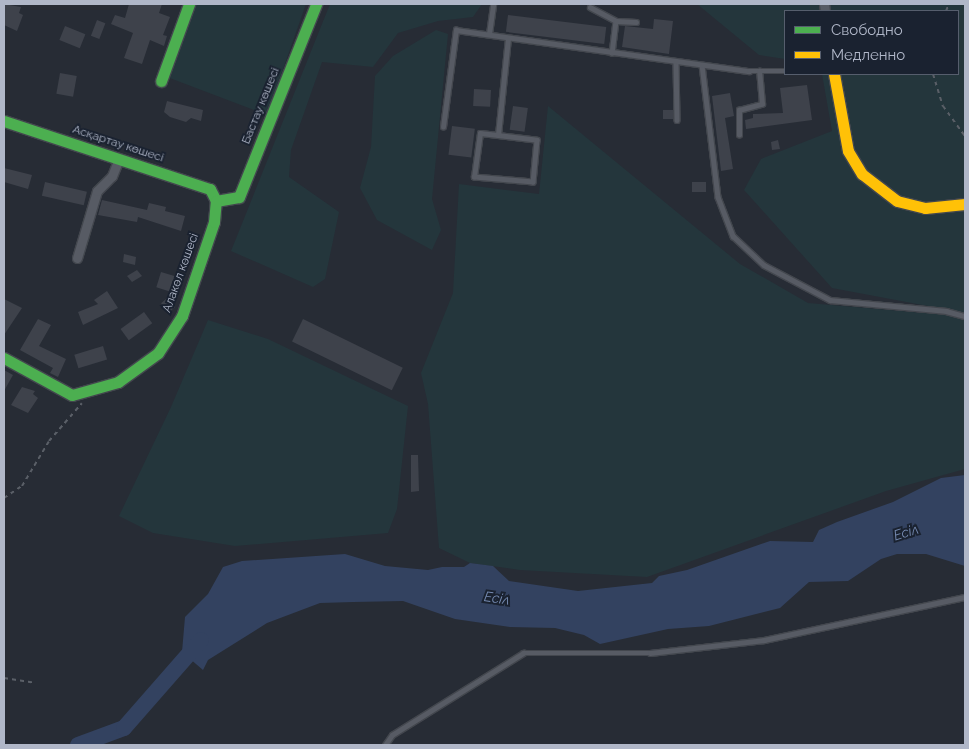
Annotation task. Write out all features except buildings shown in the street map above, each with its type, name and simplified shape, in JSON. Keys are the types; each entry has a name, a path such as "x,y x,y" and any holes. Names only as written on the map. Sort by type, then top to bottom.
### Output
{"street":[{"path":"161,81 190,4"},
{"name":"Бастау көшесі","path":"216,201 239,198 316,4"},
{"path":"834,75 848,150 862,174 897,201 925,208 965,204"},
{"name":"Асқартау көшесі","path":"4,121 210,189 216,201"},
{"path":"77,258 97,191 112,176 119,159"},
{"name":"Алакөл көшесі","path":"4,358 72,395 118,382 158,353 182,316 214,222 216,201"}],"lane":[{"path":"489,34 493,4"},
{"path":"590,7 616,21 636,22"},
{"path":"612,53 616,21"},
{"path":"443,127 456,30 676,62 759,71 784,71"},
{"path":"498,135 508,39"},
{"path":"676,62 677,120"},
{"path":"702,65 718,197 733,236 764,265 830,300 946,311 965,316"},
{"path":"739,135 740,110 762,104 759,71"},
{"path":"480,133 498,135 537,140 533,182 474,177 480,133"},
{"path":"385,745 392,735 522,653 650,653 764,640 965,597"}],"path":[{"path":"933,75 943,106 965,136"},
{"path":"4,498 22,486 49,441 99,388"},
{"path":"4,678 35,683"}],"shaded area":[{"path":"194,4 306,4 267,115 167,77"},
{"path":"330,4 482,4 473,17 438,21 398,33 373,67 322,62 291,150 289,177 339,212 325,279 313,287 231,251"},
{"path":"697,4 965,4 965,313 832,288 744,190 761,159 832,131 822,75 959,75 959,10 784,10 784,59 759,55"},
{"path":"436,30 448,34 432,199 441,230 432,250 377,220 360,188 371,147 375,76 393,56"},
{"path":"548,106 740,264 808,303 948,315 965,319 965,469 886,491 647,577 520,570 470,563 439,548 428,404 421,373 453,293 459,184 539,194"},
{"path":"208,320 268,339 408,406 397,509 388,533 235,546 153,533 119,516 171,407"}],"water":[{"path":"965,475 965,566 926,554 897,554 881,559 848,581 809,582 780,608 709,626 668,629 600,644 584,635 555,628 510,627 455,619 403,601 320,603 267,623 208,660 203,670 182,652 185,617 208,594 223,567 242,561 345,554 385,566 428,570 442,567 464,567 470,563 493,566 509,581 578,591 652,583 659,576 687,570 770,541 813,542 819,530 837,522 893,502 941,478"}],"waterway":[{"name":"Есіл","path":"78,745 124,728 201,640"}],"traffic: fast":[{"path":"161,81 189,4"},
{"path":"216,201 239,197 316,4"},
{"path":"4,121 210,189 216,201"},
{"path":"4,358 72,395 118,382 158,353 182,316 214,222 216,201"}],"traffic: slow":[{"path":"834,75 848,151 862,174 897,201 925,208 965,204"}]}
